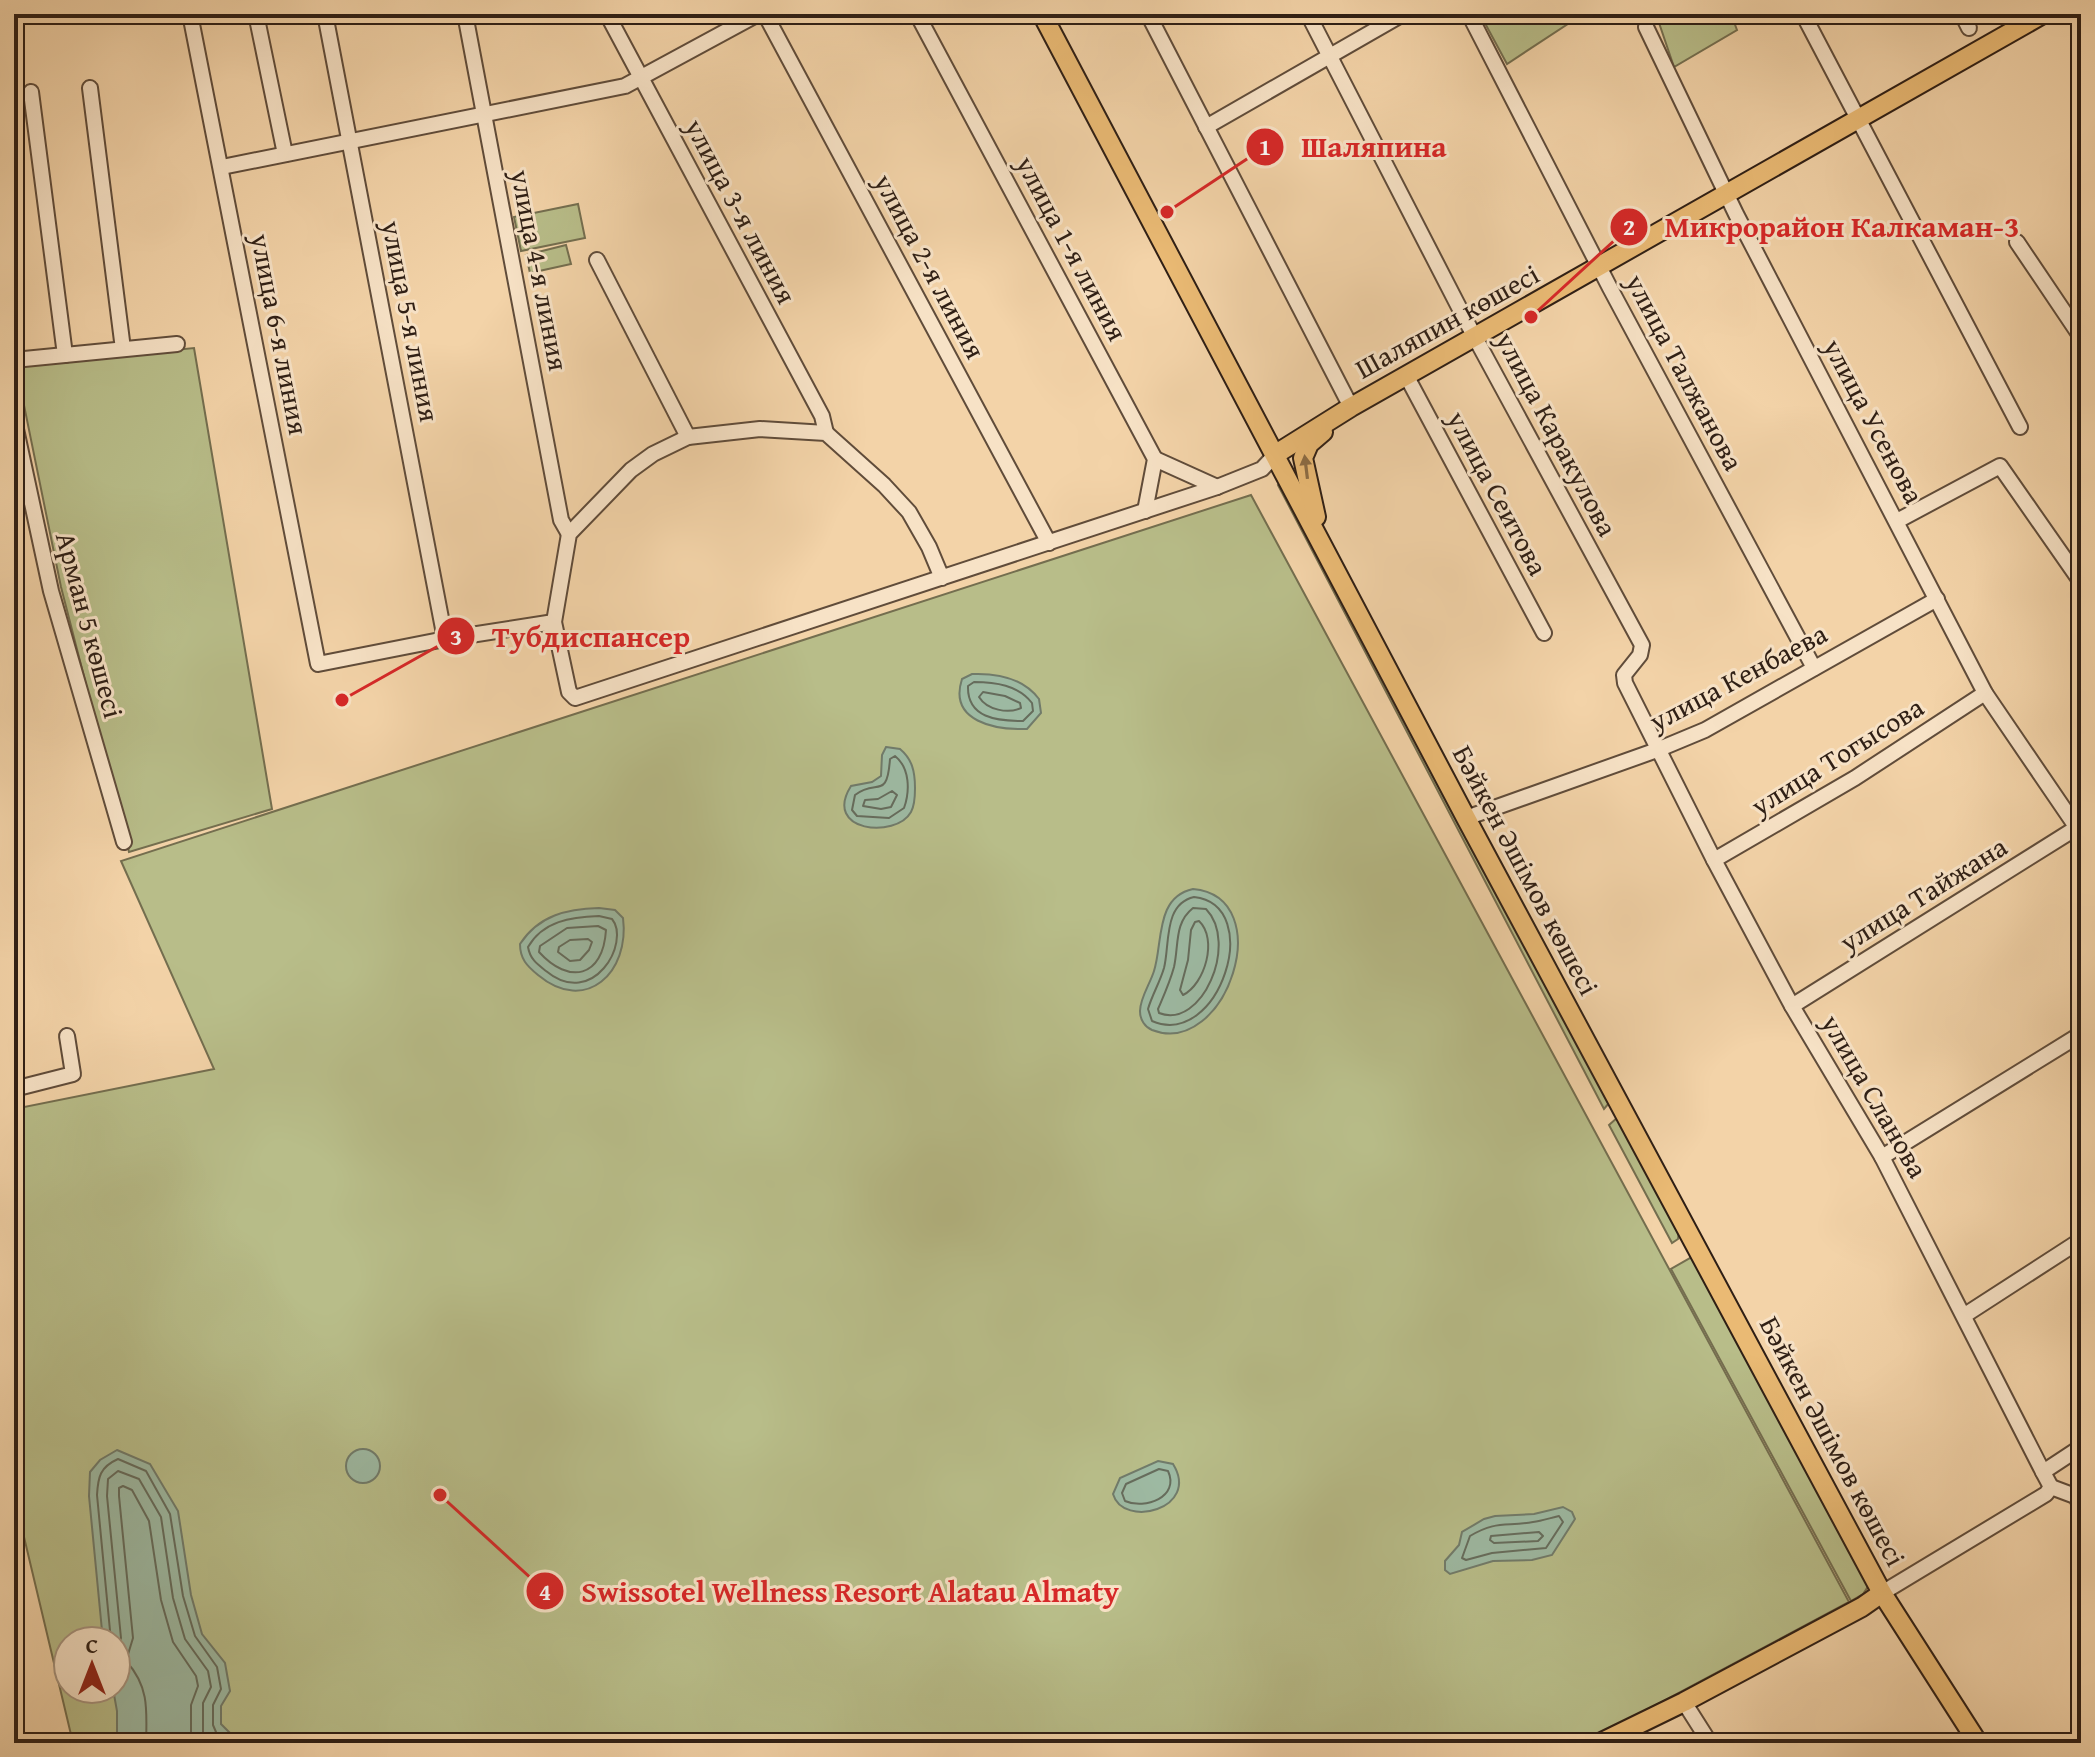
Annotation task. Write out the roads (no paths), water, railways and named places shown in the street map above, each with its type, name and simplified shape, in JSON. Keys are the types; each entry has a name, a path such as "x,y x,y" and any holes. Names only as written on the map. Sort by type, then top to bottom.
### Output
{"main road":[{"name":"Бәйкен Әшімов көшесі","path":"1042,14 1466,818 1882,1593 1978,1743"},
{"name":"Шаляпин көшесі","path":"1276,454 1351,407 2043,14"},
{"path":"1322,543 1303,458 1309,444 1351,407"},
{"path":"1600,1743 1684,1702 1862,1607 1882,1593"}],"street":[{"name":"улица 6-я линия","path":"190,14 318,664 445,639"},
{"path":"256,14 285,154"},
{"name":"улица 5-я линия","path":"325,14 445,639"},
{"name":"улица 4-я линия","path":"465,14 561,520 569,534"},
{"name":"улица 3-я линия","path":"607,14 822,416 826,433"},
{"path":"222,167 625,86 758,14"},
{"name":"улица 2-я линия","path":"765,14 1049,543"},
{"name":"улица 1-я линия","path":"917,14 1155,459"},
{"path":"1148,14 1351,407"},
{"name":"улица Каракулова","path":"1308,14 1476,338 1642,645 1640,655 1624,675 1625,683 1657,750"},
{"path":"1206,127 1403,14"},
{"name":"улица Талжанова","path":"1469,14 1814,668"},
{"path":"1803,14 2020,427"},
{"path":"1962,14 1969,28"},
{"name":"улица Усенова","path":"1646,27 1726,192 1985,693 2079,827"},
{"path":"90,88 123,349"},
{"path":"31,92 65,355"},
{"path":"2017,242 2081,337"},
{"path":"597,260 688,437"},
{"path":"14,360 177,344"},
{"name":"улица Сеитова","path":"1407,377 1544,633"},
{"name":"Арман 5 көшесі","path":"14,420 51,591 124,842"},
{"path":"445,639 554,622 569,534 631,470 653,454 688,437 760,429 826,433 909,512 942,578"},
{"name":"Шаляпин көшесі","path":"554,622 569,692 575,698 1217,487 1262,469 1276,454"},
{"path":"1145,511 1155,459 1217,487"},
{"path":"1897,521 2000,466 2081,582"},
{"name":"улица Кенбаева","path":"1466,818 1705,730 1937,599"},
{"name":"улица Тогысова","path":"1714,860 1855,778 1985,693"},
{"name":"улица Сланова","path":"1657,750 1792,1006 1882,1157 2051,1487"},
{"name":"улица Тайжана","path":"1792,1006 2079,827"},
{"path":"1882,1157 2081,1034"},
{"path":"14,1089 73,1074 67,1036"},
{"path":"1965,1315 2081,1240"},
{"path":"2043,1472 2081,1447"},
{"path":"1882,1593 2046,1494 2051,1487 2075,1496 2081,1505"},
{"path":"1684,1702 1710,1743"}],"water":[{"path":"972,674 1000,676 1025,686 1039,699 1041,713 1027,729 1002,728 978,720 968,714 960,694 962,679"},
{"path":"886,747 900,749 910,761 915,782 913,806 903,821 891,826 864,826 853,822 846,813 845,801 851,786 872,782 881,776 882,755"},
{"path":"1193,889 1219,899 1234,918 1238,945 1233,973 1220,1000 1202,1021 1179,1033 1152,1030 1142,1020 1140,1006 1154,971 1166,911 1172,901"},
{"path":"599,908 615,910 623,918 619,955 612,970 601,982 588,989 573,991 556,986 527,965 520,944 536,926 565,912"},
{"path":"363,1449 375,1454 380,1466 375,1478 363,1483 351,1478 346,1466 351,1454"},
{"path":"117,1450 150,1464 178,1511 191,1595 202,1634 225,1663 230,1691 221,1706 221,1724 230,1733 218,1743 117,1743 116,1705 132,1705 132,1625 101,1625 89,1496 90,1472 100,1460"},
{"path":"1158,1461 1173,1464 1179,1480 1177,1493 1157,1509 1144,1512 1120,1505 1113,1494 1120,1478"},
{"path":"1563,1507 1572,1512 1575,1519 1552,1555 1532,1560 1493,1561 1450,1574 1445,1570 1445,1561 1459,1545 1462,1532 1484,1519 1534,1514"}],"place":[{"name":"Шаляпина","path":"1167,212"},
{"name":"Микрорайон Калкаман-3","path":"1531,317"},
{"name":"Тубдиспансер","path":"342,700"},
{"name":"Swissotel Wellness Resort Alatau Almaty","path":"440,1495"}]}
